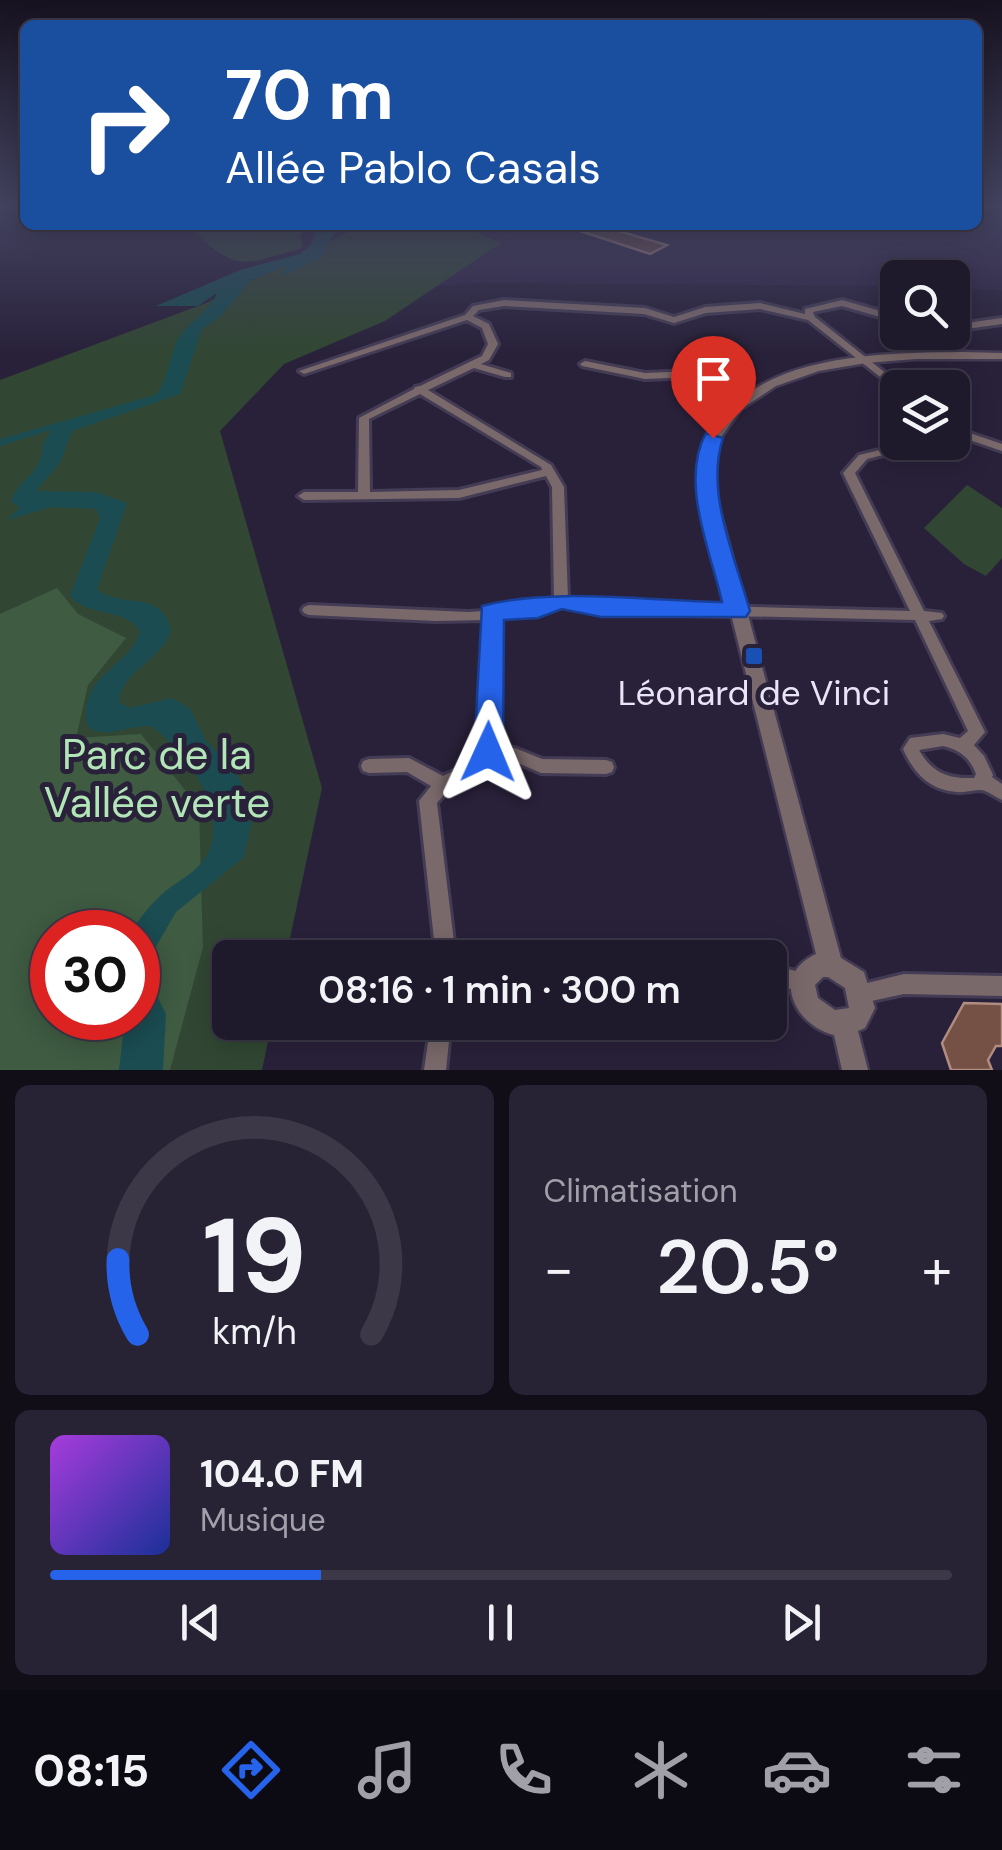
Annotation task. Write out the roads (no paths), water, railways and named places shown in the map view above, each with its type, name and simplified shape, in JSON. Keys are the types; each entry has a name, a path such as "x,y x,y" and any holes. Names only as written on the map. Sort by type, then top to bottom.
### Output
{"street":[{"path":"304,371 468,317 476,308 504,303 645,311 674,320 711,310 820,306 856,307 880,314"},
{"path":"811,318 808,311 820,306"},
{"path":"771,308 811,318 880,371"},
{"path":"364,495 364,418 489,356 494,344 486,326 468,317"},
{"path":"970,325 1002,321"},
{"path":"831,965 706,486 710,442 724,422 758,392 800,373 867,358 1002,356"},
{"path":"585,364 645,376 692,374 742,388"},
{"path":"475,365 508,375"},
{"path":"419,390 534,454 550,472 558,488 561,601"},
{"path":"970,438 1002,448"},
{"path":"880,453 854,462 848,473 977,732 965,744 916,742 912,749 926,774 940,784 979,784 980,763 965,744"},
{"path":"304,496 459,494 550,472"},
{"path":"309,610 466,616 538,609 561,601 601,608 937,616"},
{"path":"444,940 428,801 443,784 476,768 488,752 491,612"},
{"path":"488,752 515,755 541,766 606,768"},
{"path":"369,766 410,764 443,784"},
{"path":"982,779 1002,793"},
{"path":"818,965 831,965 855,980 862,993 863,1008 856,1019 844,1024 820,1018 808,1006 802,981 818,965"},
{"path":"787,978 802,981"},
{"path":"862,993 904,984 1002,986"},
{"path":"844,1024 854,1070"},
{"path":"435,1070 439,1040"}],"place":[{"name":"Léonard de Vinci","path":"754,656"}],"park label":[{"name":"Parc de la Vallée verte","path":"157,778"}]}
